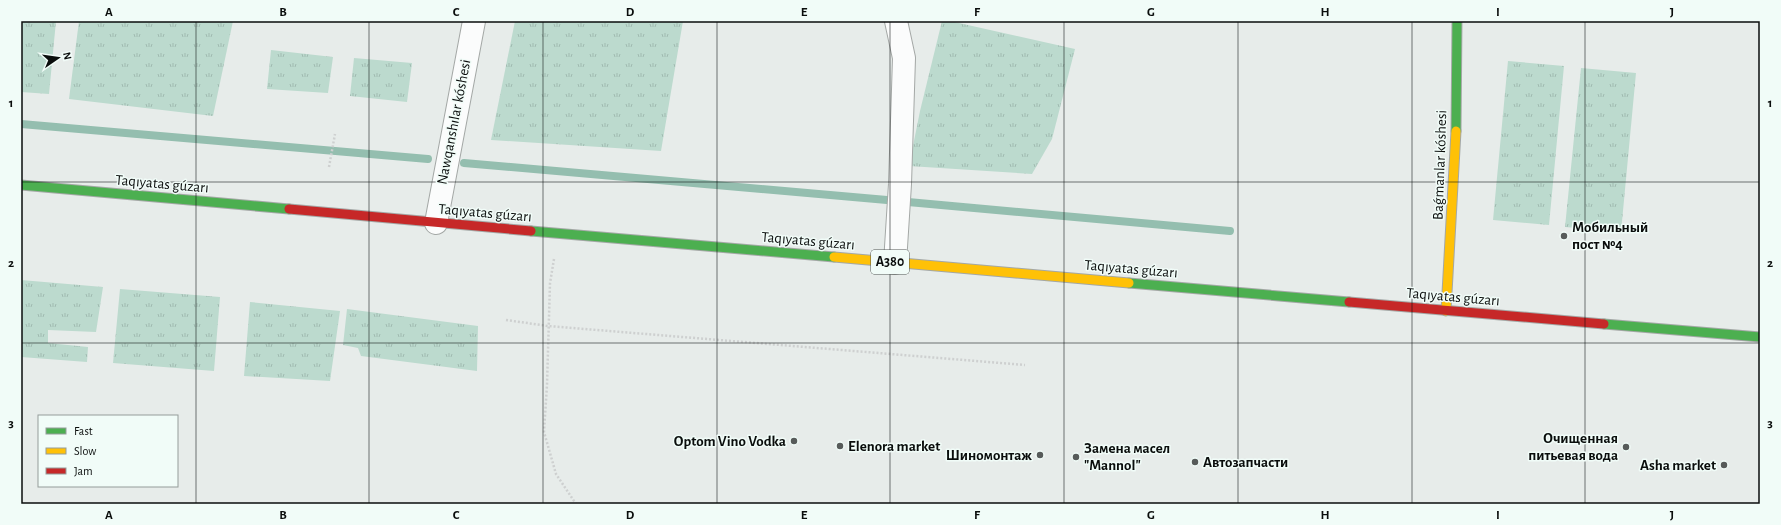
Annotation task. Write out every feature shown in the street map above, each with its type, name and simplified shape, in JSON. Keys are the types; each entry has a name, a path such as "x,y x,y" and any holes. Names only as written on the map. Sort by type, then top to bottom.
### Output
{"main road":[{"name":"Baǵmanlar kóshesi","path":"1446,311 1456,156 1457,21"},
{"name":"Taqıyatas gúzarı","path":"21,185 436,223 1760,337"}],"street":[{"name":"Nawqanshılar kóshesi","path":"436,223 474,21"},
{"path":"895,263 900,184 904,58 896,21"}],"path":[{"path":"329,167 335,134"},
{"path":"560,233 550,283 544,432 556,474 576,504"},
{"path":"506,320 548,326 1025,365"}],"green space":[{"path":"21,21 56,21 49,94 21,92"},
{"path":"79,21 233,21 213,116 69,99"},
{"path":"515,21 683,21 661,151 491,140"},
{"path":"942,21 950,21 1075,49 1052,139 1032,174 909,166 920,111"},
{"path":"271,50 333,57 328,93 267,89"},
{"path":"354,58 412,63 407,102 350,96"},
{"path":"1508,61 1564,66 1549,225 1493,220"},
{"path":"1581,68 1636,73 1621,232 1565,227"},
{"path":"21,280 103,287 96,332 48,330 48,343 88,347 87,362 21,357"},
{"path":"120,289 220,297 214,371 113,363"},
{"path":"250,302 340,311 330,381 244,376"},
{"path":"347,309 478,326 477,371 361,356 358,348 343,345"}],"waterway":[{"path":"21,124 428,159"},
{"path":"464,163 887,200"},
{"path":"908,202 1230,231"}],"traffic: fast":[{"path":"1456,131 1457,21"},
{"path":"21,185 289,209"},
{"path":"531,231 834,257"},
{"path":"1129,283 1349,302"},
{"path":"1604,324 1760,337"}],"traffic: slow":[{"path":"1446,311 1456,131"},
{"path":"834,257 1129,283"}],"traffic: jam":[{"path":"289,209 531,231"},
{"path":"1349,302 1604,324"}],"place":[{"name":"Мобильный пост №4","path":"1564,236"},
{"name":"Optom Vino Vodka","path":"794,441"},
{"name":"Elenora market","path":"840,446"},
{"name":"Очищенная питьевая вода","path":"1626,447"},
{"name":"Шиномонтаж","path":"1040,455"},
{"name":"Замена масел \"Mannol\"","path":"1076,457"},
{"name":"Автозапчасти","path":"1195,462"},
{"name":"Asha market","path":"1724,465"}]}
